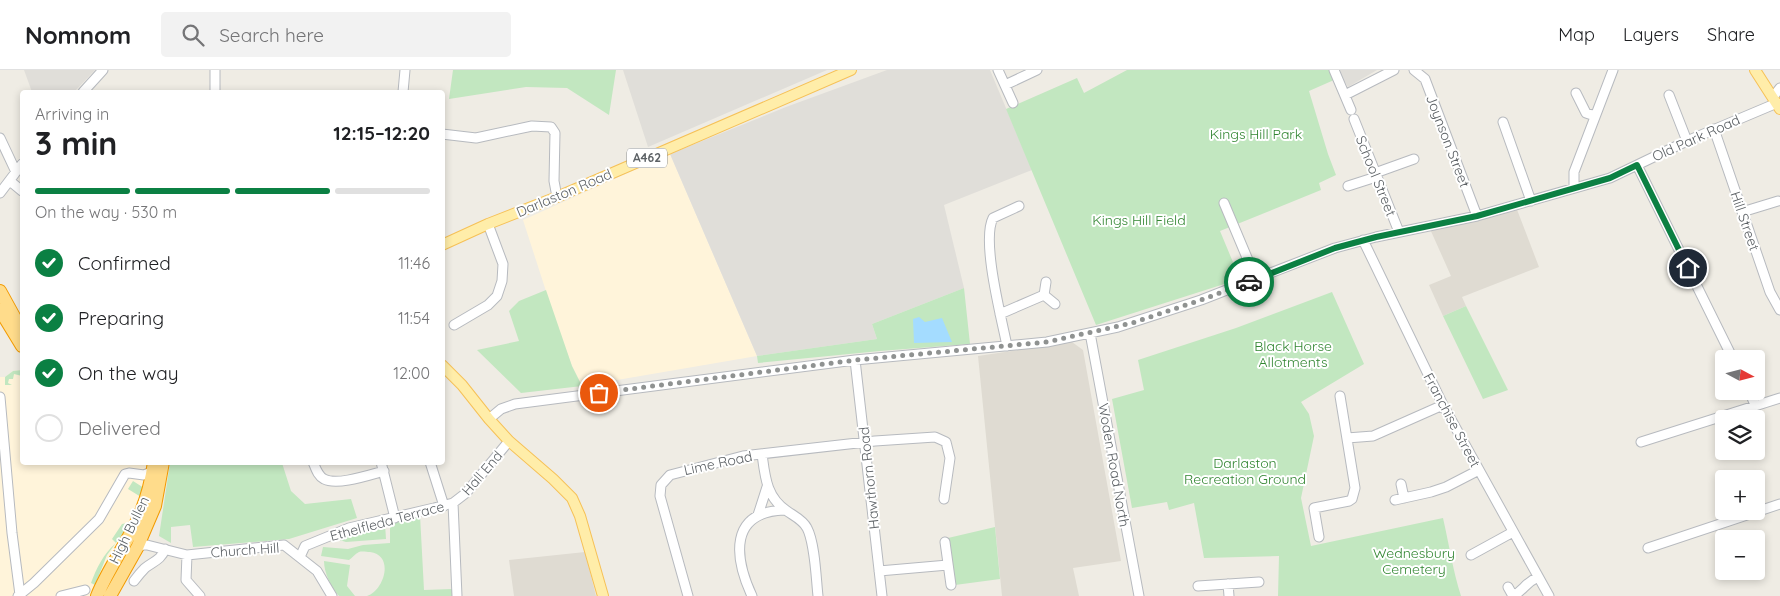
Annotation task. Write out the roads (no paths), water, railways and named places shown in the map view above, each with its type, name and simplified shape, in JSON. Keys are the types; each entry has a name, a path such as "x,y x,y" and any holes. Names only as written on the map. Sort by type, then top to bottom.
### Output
{"highway":[{"path":"0,291 20,327"},
{"path":"0,310 20,343"},
{"name":"High Bullen","path":"110,596 145,539 156,506 157,465"},
{"name":"High Bullen","path":"97,596 143,508 157,465"},
{"path":"108,572 123,558 135,538 138,536 145,539"}],"main road":[{"name":"Darlaston Road","path":"445,244 852,70"},
{"path":"1756,70 1776,103"},
{"path":"445,367 509,441 566,491 576,506 603,596"}],"street":[{"path":"85,90 103,70"},
{"path":"215,70 215,90"},
{"path":"403,90 405,70"},
{"path":"998,70 1013,103"},
{"path":"1005,85 1037,70"},
{"name":"School Street","path":"1334,70 1399,232"},
{"path":"1345,96 1394,70"},
{"name":"Joynson Street","path":"1414,70 1425,79 1477,216"},
{"path":"1574,188 1574,172 1612,70"},
{"path":"1776,103 1780,88"},
{"path":"1576,93 1584,111 1595,116"},
{"path":"1669,95 1687,141"},
{"name":"Old Park Road","path":"489,419 501,409 515,404 856,360 1047,342 1090,333 1164,313 1335,248 1363,240 1477,216 1610,178 1687,141 1776,103"},
{"path":"1503,122 1531,201"},
{"path":"445,134 476,138 532,126 551,127 555,133 554,181 557,197"},
{"name":"Hill Street","path":"1714,129 1770,292 1780,310"},
{"path":"0,138 16,172"},
{"path":"1348,186 1414,159"},
{"path":"1637,165 1728,350"},
{"path":"0,193 20,167"},
{"path":"10,181 20,189"},
{"path":"1742,212 1778,201"},
{"path":"1224,203 1256,279"},
{"path":"1007,346 993,282 989,230 993,218 1019,206"},
{"path":"454,324 488,305 497,296 502,281 503,264 488,224"},
{"name":"Franchise Street","path":"1363,240 1443,405 1549,596"},
{"path":"1044,295 1046,282"},
{"path":"1000,314 1044,295"},
{"path":"1044,295 1055,304"},
{"name":"Woden Road North","path":"1090,333 1139,596"},
{"name":"Hawthorn Road","path":"856,360 882,596"},
{"path":"1319,537 1314,508 1349,501 1354,494 1355,488 1340,396"},
{"path":"0,397 1,429 19,595 34,584 99,519 125,474 144,475 157,465"},
{"path":"1641,442 1780,398"},
{"path":"1753,400 1756,407"},
{"path":"1347,438 1373,436 1443,405"},
{"name":"Lime Road","path":"688,596 660,496 661,485 670,475 680,471 724,460 762,454 865,442 935,437 946,442 950,458 944,498"},
{"name":"Hall End","path":"448,504 466,493 509,441"},
{"path":"762,454 767,487 772,497 784,510 800,519 808,529 812,542 818,596"},
{"path":"314,465 320,476 332,482 343,481 382,467 395,518"},
{"path":"431,465 448,504 457,596"},
{"path":"1394,500 1446,487 1478,470"},
{"path":"1401,484 1404,498"},
{"path":"758,515 767,487"},
{"name":"Ethelfleda Terrace","path":"300,557 304,546 349,528 448,504"},
{"path":"1648,548 1780,504"},
{"path":"752,596 745,576 740,546 746,527 758,515 769,511 784,510"},
{"path":"1471,556 1513,532"},
{"name":"Church Hill","path":"165,549 145,539 143,545 187,555 284,545 318,572 332,596"},
{"path":"945,542 951,584"},
{"path":"134,581 144,569 163,556 165,549"},
{"path":"187,555 186,580 200,596"},
{"path":"879,571 948,565"},
{"path":"318,572 325,596"},
{"path":"1508,587 1512,596 1521,591 1527,582 1538,577"},
{"path":"1198,586 1259,582"},
{"path":"34,584 34,596"},
{"path":"1228,584 1229,596"},
{"path":"61,596 85,590"}],"water":[{"path":"919,317 925,322 942,318 952,342 914,343 913,319"}],"park label":[{"name":"Kings Hill Park","path":"1256,134"},
{"name":"Kings Hill Field","path":"1139,220"},
{"name":"Black Horse Allotments","path":"1293,354"},
{"name":"Darlaston Recreation Ground","path":"1245,472"},
{"name":"Wednesbury Cemetery","path":"1414,562"}]}
